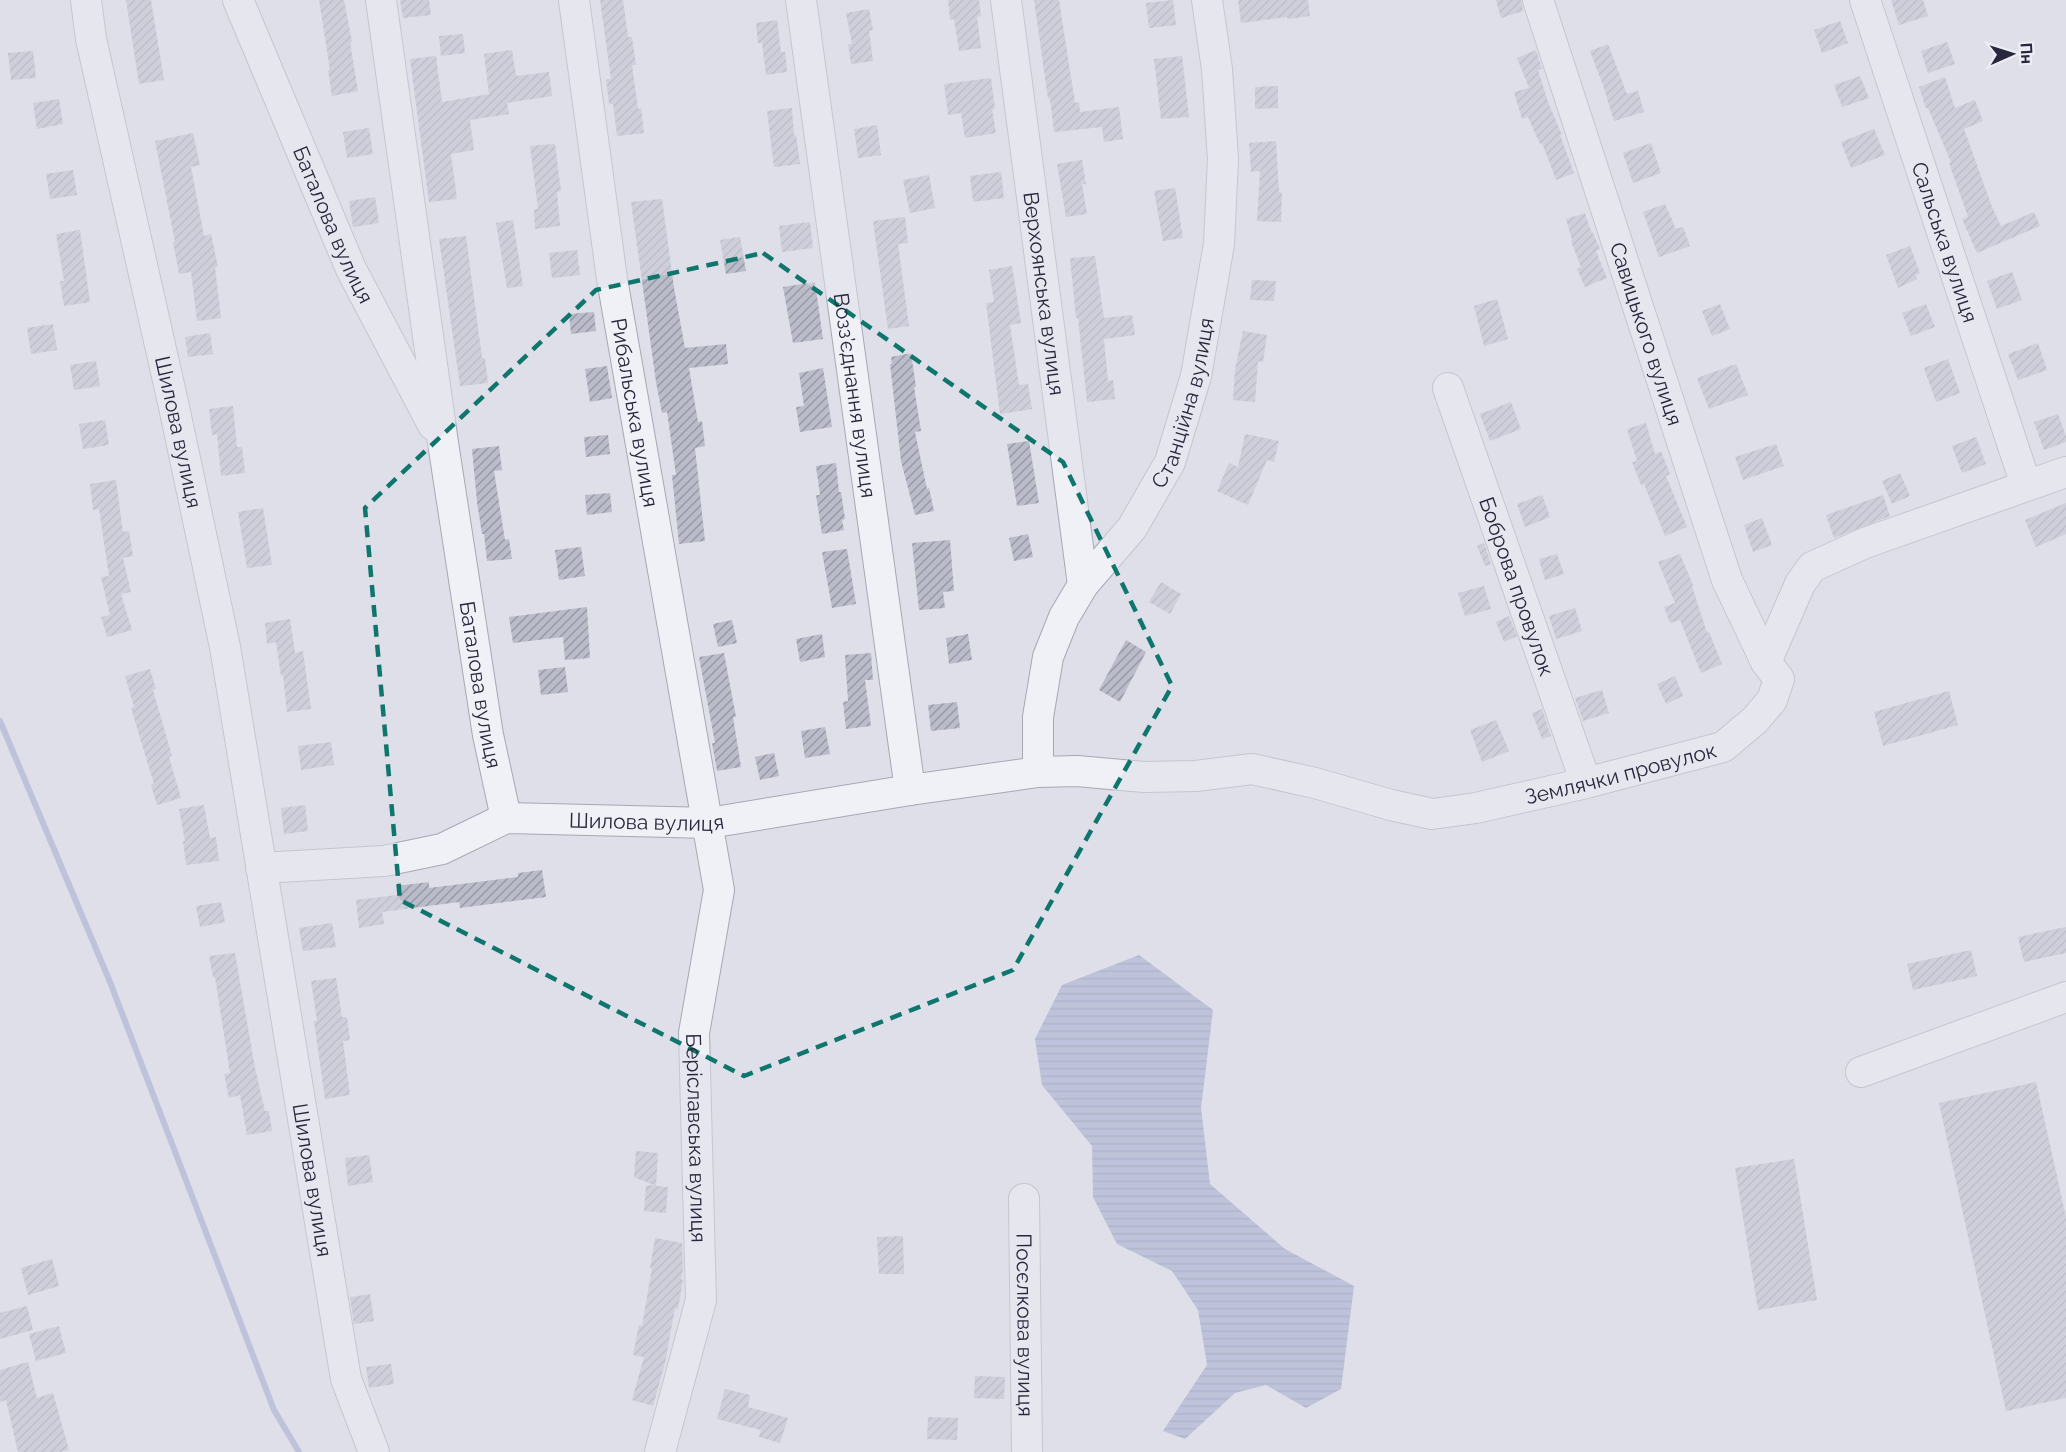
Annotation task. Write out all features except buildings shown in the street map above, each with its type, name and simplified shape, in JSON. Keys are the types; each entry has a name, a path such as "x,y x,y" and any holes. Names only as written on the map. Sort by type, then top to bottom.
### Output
{"street":[{"name":"Шилова вулиця","path":"86,0 91,39 174,407 225,647 346,1379 374,1452"},
{"name":"Баталова вулиця","path":"238,0 351,270 443,443"},
{"name":"Баталова вулиця","path":"381,0 443,443 488,735 506,818"},
{"name":"Рибальська вулиця","path":"574,0 612,279 709,823"},
{"name":"Возз’єднання вулиця","path":"801,0 910,790"},
{"name":"Верхоянська вулиця","path":"1006,0 1083,585"},
{"name":"Станційна вулиця","path":"1038,772 1038,717 1048,657 1064,617 1083,585 1132,528 1170,462 1196,376 1219,244 1223,159 1217,69 1207,0"},
{"name":"Савицького вулиця","path":"1538,0 1727,580 1766,662"},
{"name":"Сальська вулиця","path":"1865,0 2026,485"},
{"name":"Боброва провулок","path":"1448,388 1586,783"},
{"path":"1766,662 1800,584 1812,567 1865,543 2066,472"},
{"name":"Землячки провулок","path":"1038,772 1077,771 1144,777 1196,776 1252,769 1432,814 1476,808 1586,783 1723,747 1755,720 1772,699 1779,679 1766,662"},
{"name":"Шилова вулиця","path":"261,868 384,861 442,849 506,818 709,823 910,790 1038,772"},
{"name":"Беріславська вулиця","path":"660,1452 701,1300 694,1033 719,890 709,823"},
{"path":"1861,1072 2066,997"},
{"name":"Посєлкова вулиця","path":"1024,1199 1027,1452"}],"highlighted area":[{"path":"763,253 1063,462 1172,686 1013,970 744,1076 400,900 365,508 596,290"}],"water":[{"path":"1139,955 1213,1010 1201,1108 1210,1184 1285,1249 1354,1286 1341,1389 1306,1408 1266,1385 1235,1393 1185,1439 1163,1431 1207,1365 1198,1310 1172,1271 1117,1244 1093,1197 1092,1146 1042,1085 1035,1039 1062,985"}],"waterway":[{"path":"0,721 110,982 274,1410 299,1452"}]}
